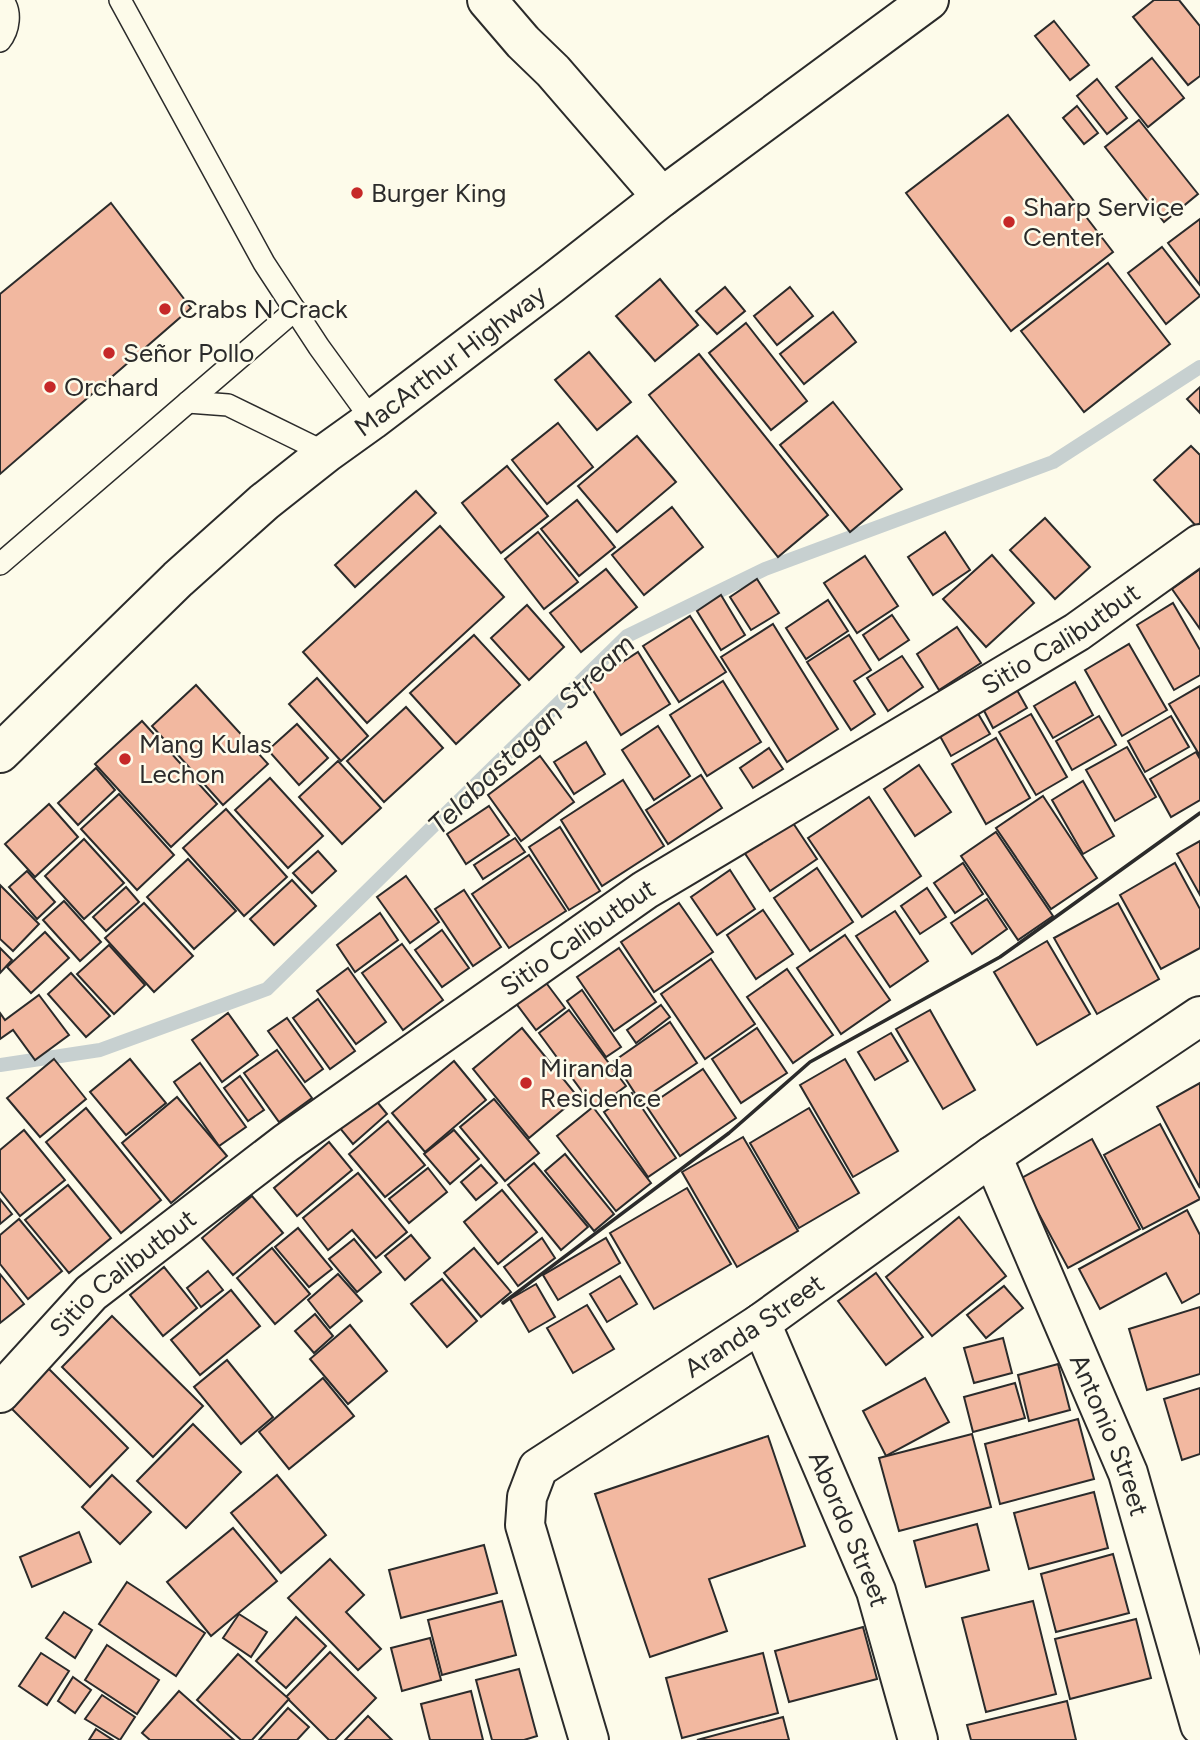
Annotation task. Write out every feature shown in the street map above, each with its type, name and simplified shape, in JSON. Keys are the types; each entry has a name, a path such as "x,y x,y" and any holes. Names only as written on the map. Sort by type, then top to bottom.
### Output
{"main road":[{"path":"487,0 523,42 553,71 662,197"},
{"name":"MacArthur Highway","path":"0,753 178,579 264,502 662,197 929,0"},
{"name":"Sitio Calibutbut","path":"0,1392 91,1293 286,1143 645,890 1077,632 1200,544"},
{"name":"Aranda Street","path":"589,1740 525,1525 527,1497 538,1468 761,1323 992,1156 1200,1016"},
{"name":"Antonio Street","path":"992,1156 1128,1473 1200,1725"},
{"name":"Abordo Street","path":"761,1323 876,1591 918,1740"}],"lane":[{"path":"0,41 8,23 7,5 2,0"},
{"path":"120,0 264,263 319,347 372,420"},
{"path":"0,564 295,310"},
{"path":"188,402 228,405 326,453"}],"building":[{"path":"1154,0 1179,0 1200,26 1200,76 1188,85 1133,17"},
{"path":"1054,21 1089,65 1070,80 1035,36"},
{"path":"1152,58 1184,98 1148,127 1116,87"},
{"path":"1097,79 1127,118 1107,134 1077,96"},
{"path":"1077,106 1098,133 1084,144 1063,118"},
{"name":"Sharp Service Center","path":"1008,115 1113,252 1011,331 906,193"},
{"path":"1139,120 1198,194 1164,222 1105,147"},
{"name":"Orchard","path":"111,203 191,308 0,474 0,294"},
{"path":"1200,219 1200,285 1168,243"},
{"path":"1162,247 1200,296 1166,324 1128,273"},
{"path":"1108,263 1170,344 1084,412 1021,331"},
{"path":"660,279 698,325 655,361 616,316"},
{"path":"725,287 745,311 717,334 696,311"},
{"path":"790,287 813,316 777,345 754,316"},
{"path":"833,312 856,342 804,384 780,354"},
{"path":"746,323 807,401 771,430 709,353"},
{"path":"589,352 631,402 597,430 555,380"},
{"path":"699,354 828,515 778,557 649,395"},
{"path":"1200,387 1200,413 1187,399"},
{"path":"833,402 902,489 850,532 780,445"},
{"path":"558,423 593,467 547,504 512,460"},
{"path":"637,436 676,482 617,532 578,486"},
{"path":"1191,446 1200,455 1200,523 1196,526 1154,480"},
{"path":"507,466 548,516 501,553 462,503"},
{"path":"416,491 436,513 355,587 335,565"},
{"path":"577,500 615,547 579,576 541,529"},
{"path":"672,507 703,547 644,595 612,555"},
{"path":"1045,518 1090,567 1055,599 1010,550"},
{"path":"440,526 504,597 367,723 303,652"},
{"path":"538,532 578,582 544,609 505,559"},
{"path":"945,532 970,570 933,595 908,557"},
{"path":"992,555 1034,603 986,647 943,599"},
{"path":"865,556 898,606 857,633 824,583"},
{"path":"606,569 637,607 581,652 550,613"},
{"path":"1200,569 1200,629 1172,589"},
{"path":"757,579 779,613 751,630 730,597"},
{"path":"721,595 745,635 721,650 697,611"},
{"path":"828,600 848,631 806,659 786,628"},
{"path":"1173,603 1200,650 1200,675 1174,690 1137,625"},
{"path":"527,605 564,647 529,680 491,638"},
{"path":"892,615 909,640 879,660 863,635"},
{"path":"690,616 726,672 679,702 643,646"},
{"path":"773,624 838,729 787,762 721,657"},
{"path":"957,627 981,663 939,690 917,654"},
{"path":"474,635 520,685 456,744 410,693"},
{"path":"849,635 871,670 854,681 875,714 851,730 807,662"},
{"path":"1129,644 1167,710 1122,736 1085,670"},
{"path":"638,652 670,704 621,735 589,684"},
{"path":"902,656 923,687 888,711 867,678"},
{"path":"317,678 368,736 341,761 289,704"},
{"path":"723,681 761,742 707,776 670,715"},
{"path":"1012,681 1027,708 993,728 979,701"},
{"path":"1075,682 1093,715 1053,738 1034,706"},
{"path":"196,685 268,764 223,805 152,726"},
{"path":"1200,686 1200,756 1169,704"},
{"path":"973,705 990,734 951,756 935,727"},
{"path":"406,707 443,748 384,802 347,761"},
{"path":"1031,714 1067,777 1036,795 999,732"},
{"path":"1099,716 1116,745 1072,770 1056,741"},
{"path":"1171,716 1189,747 1145,772 1128,741"},
{"path":"142,721 217,804 171,847 95,764"},
{"path":"297,724 328,758 299,785 268,750"},
{"path":"658,726 690,776 654,800 622,750"},
{"path":"996,738 1030,798 986,824 952,764"},
{"path":"586,742 605,774 574,794 554,762"},
{"path":"1127,747 1156,797 1115,821 1086,770"},
{"path":"769,748 783,769 753,788 740,768"},
{"path":"1196,752 1200,759 1200,800 1171,817 1150,779"},
{"path":"540,756 574,802 521,841 488,795"},
{"path":"338,761 381,808 342,844 299,797"},
{"path":"919,765 951,812 915,836 884,789"},
{"path":"96,768 115,790 78,825 58,803"},
{"path":"701,775 722,808 668,844 646,810"},
{"path":"270,778 323,836 288,868 235,810"},
{"path":"623,780 664,846 602,886 561,820"},
{"path":"1083,781 1114,836 1083,854 1052,800"},
{"path":"119,794 174,855 137,890 81,829"},
{"path":"1043,796 1097,878 1051,909 996,828"},
{"path":"869,797 921,876 862,917 808,838"},
{"path":"49,804 78,837 35,877 5,844"},
{"path":"489,806 509,835 466,864 447,834"},
{"path":"226,809 287,877 244,916 183,848"},
{"path":"791,820 817,859 770,891 744,852"},
{"path":"560,827 600,891 569,910 529,847"},
{"path":"996,832 1053,916 1018,940 961,856"},
{"path":"515,838 525,852 483,879 474,865"},
{"path":"84,839 124,883 84,919 45,876"},
{"path":"1200,841 1200,895 1177,854"},
{"path":"318,851 336,871 312,893 293,873"},
{"path":"529,855 566,911 509,948 472,894"},
{"path":"188,859 236,911 194,949 147,897"},
{"path":"963,863 983,894 955,913 934,883"},
{"path":"1175,863 1200,909 1200,948 1161,969 1120,895"},
{"path":"817,868 853,922 810,951 774,898"},
{"path":"730,870 755,909 717,935 691,897"},
{"path":"27,871 55,902 37,919 9,887"},
{"path":"406,876 439,922 410,943 377,897"},
{"path":"292,880 316,906 274,945 250,919"},
{"path":"0,885 39,924 13,951 0,939"},
{"path":"126,887 139,902 106,931 93,917"},
{"path":"927,888 946,917 920,934 901,906"},
{"path":"464,890 501,947 473,966 435,909"},
{"path":"987,899 1007,929 972,954 951,923"},
{"path":"64,901 101,942 80,961 43,920"},
{"path":"144,903 193,956 154,992 105,938"},
{"path":"679,903 713,952 654,992 621,942"},
{"path":"1118,903 1159,979 1097,1014 1054,938"},
{"path":"763,910 793,954 756,979 727,935"},
{"path":"895,911 928,961 890,987 856,936"},
{"path":"380,913 398,940 355,972 337,945"},
{"path":"442,930 469,968 442,987 415,950"},
{"path":"45,932 69,958 31,993 7,967"},
{"path":"845,935 890,1000 841,1034 797,968"},
{"path":"1047,941 1090,1014 1037,1045 994,972"},
{"path":"402,944 443,1000 403,1030 362,973"},
{"path":"109,945 145,985 114,1014 77,974"},
{"path":"0,948 12,960 0,973"},
{"path":"619,948 656,1002 614,1031 577,977"},
{"path":"711,959 755,1024 705,1059 661,994"},
{"path":"348,968 386,1022 356,1044 317,991"},
{"path":"787,969 833,1035 793,1063 747,997"},
{"path":"71,973 110,1016 86,1037 48,994"},
{"path":"541,976 565,1008 536,1030 512,998"},
{"path":"582,990 621,1047 606,1057 567,1001"},
{"path":"39,995 69,1035 35,1060 13,1030 0,1039 0,1013 5,1020"},
{"path":"318,999 355,1051 330,1069 293,1018"},
{"path":"661,1005 670,1017 636,1043 627,1030"},
{"path":"569,1010 626,1086 595,1109 539,1033"},
{"path":"930,1010 975,1090 943,1109 896,1029"},
{"path":"228,1013 258,1055 222,1082 192,1040"},
{"path":"287,1018 323,1069 305,1082 268,1031"},
{"path":"670,1022 697,1063 640,1101 614,1061"},
{"name":"Miranda Residence","path":"522,1028 578,1097 529,1138 473,1069"},
{"path":"757,1028 787,1073 741,1103 712,1059"},
{"path":"891,1033 908,1061 875,1080 858,1052"},
{"path":"277,1050 312,1098 279,1122 244,1073"},
{"path":"54,1059 86,1099 40,1137 7,1098"},
{"path":"130,1059 166,1103 126,1135 90,1092"},
{"path":"845,1059 898,1151 853,1177 800,1085"},
{"path":"454,1061 486,1100 425,1152 392,1113"},
{"path":"200,1063 246,1127 219,1146 174,1082"},
{"path":"703,1069 736,1118 680,1156 647,1107"},
{"path":"240,1076 264,1110 248,1121 224,1088"},
{"path":"1200,1083 1200,1188 1157,1107"},
{"path":"632,1093 676,1158 648,1177 604,1112"},
{"path":"177,1097 227,1156 171,1203 122,1143"},
{"path":"374,1098 387,1114 353,1144 339,1127"},
{"path":"494,1099 539,1153 505,1181 460,1127"},
{"path":"593,1107 651,1183 616,1211 557,1136"},
{"path":"86,1108 161,1200 121,1233 46,1142"},
{"path":"809,1108 859,1193 799,1228 750,1143"},
{"path":"388,1121 425,1165 385,1197 349,1154"},
{"path":"1160,1124 1200,1199 1143,1229 1104,1155"},
{"path":"24,1130 65,1180 20,1216 0,1191 0,1150"},
{"path":"454,1130 479,1159 450,1184 424,1154"},
{"path":"743,1137 798,1231 737,1267 682,1172"},
{"path":"1092,1139 1140,1229 1068,1268 1020,1179"},
{"path":"329,1142 352,1170 297,1216 274,1188"},
{"path":"565,1154 614,1214 594,1231 545,1171"},
{"path":"534,1163 588,1227 561,1250 508,1185"},
{"path":"481,1165 497,1183 476,1200 461,1182"},
{"path":"428,1168 447,1192 409,1223 389,1199"},
{"path":"358,1173 407,1232 376,1258 352,1230 328,1250 303,1218"},
{"path":"68,1185 111,1238 69,1273 25,1220"},
{"path":"687,1188 731,1264 654,1309 610,1233"},
{"path":"502,1190 537,1232 498,1264 464,1222"},
{"path":"252,1196 283,1233 233,1275 202,1238"},
{"path":"0,1199 12,1214 0,1224"},
{"path":"1187,1210 1200,1235 1200,1293 1182,1303 1166,1273 1100,1309 1079,1269"},
{"path":"959,1217 1006,1276 932,1336 886,1277"},
{"path":"19,1219 62,1271 28,1299 0,1264 0,1235"},
{"path":"298,1228 332,1269 309,1287 275,1247"},
{"path":"411,1235 430,1258 405,1280 385,1256"},
{"path":"542,1238 555,1258 518,1286 504,1267"},
{"path":"606,1238 620,1263 558,1300 543,1275"},
{"path":"354,1239 381,1272 357,1292 329,1259"},
{"path":"272,1248 310,1294 275,1324 237,1278"},
{"path":"474,1248 511,1292 481,1317 444,1273"},
{"path":"164,1267 197,1308 163,1336 130,1295"},
{"path":"208,1271 223,1290 201,1307 187,1288"},
{"path":"876,1273 923,1337 886,1365 838,1301"},
{"path":"0,1274 24,1304 0,1323"},
{"path":"338,1274 362,1301 330,1328 308,1300"},
{"path":"620,1276 637,1304 607,1322 590,1294"},
{"path":"442,1279 477,1321 447,1347 411,1304"},
{"path":"536,1284 555,1317 529,1332 510,1299"},
{"path":"1004,1286 1023,1308 986,1338 967,1315"},
{"path":"231,1290 260,1326 200,1375 171,1340"},
{"path":"587,1305 614,1349 573,1373 547,1328"},
{"path":"1200,1307 1200,1374 1147,1390 1129,1329"},
{"path":"315,1314 333,1336 314,1353 295,1331"},
{"path":"112,1316 203,1406 153,1457 62,1367"},
{"path":"350,1325 387,1371 348,1404 310,1359"},
{"path":"1003,1338 1012,1373 974,1383 964,1348"},
{"path":"227,1360 273,1417 241,1444 194,1387"},
{"path":"1058,1364 1070,1410 1029,1421 1018,1375"},
{"path":"45,1365 128,1448 90,1487 7,1404"},
{"path":"323,1378 354,1416 289,1469 259,1432"},
{"path":"925,1378 949,1422 886,1456 863,1411"},
{"path":"1015,1383 1025,1418 973,1432 964,1397"},
{"path":"1200,1388 1200,1454 1182,1460 1164,1399"},
{"path":"1078,1419 1094,1479 1000,1504 985,1444"},
{"path":"193,1424 241,1472 186,1528 137,1481"},
{"path":"972,1434 991,1507 899,1531 879,1458"},
{"path":"768,1436 805,1546 709,1579 727,1631 650,1657 595,1494"},
{"path":"112,1475 151,1512 120,1544 82,1507"},
{"path":"277,1475 326,1535 281,1573 231,1513"},
{"path":"1094,1492 1108,1548 1029,1569 1014,1513"},
{"path":"977,1524 989,1570 926,1587 914,1541"},
{"path":"233,1528 277,1581 211,1636 167,1582"},
{"path":"79,1532 91,1562 32,1587 20,1557"},
{"path":"484,1545 497,1593 401,1618 389,1570"},
{"path":"1113,1554 1129,1613 1056,1632 1041,1574"},
{"path":"330,1559 364,1595 346,1612 381,1649 358,1670 288,1598"},
{"path":"127,1582 205,1633 176,1676 99,1624"},
{"path":"502,1601 516,1655 442,1675 428,1620"},
{"path":"1033,1601 1056,1694 986,1712 962,1618"},
{"path":"64,1612 92,1630 75,1658 46,1638"},
{"path":"239,1614 267,1632 251,1657 223,1638"},
{"path":"296,1617 326,1646 286,1688 256,1661"},
{"path":"1136,1619 1151,1678 1070,1699 1055,1639"},
{"path":"863,1627 877,1679 789,1702 775,1651"},
{"path":"430,1638 441,1680 402,1691 391,1648"},
{"path":"107,1645 159,1680 137,1714 85,1680"},
{"path":"330,1652 376,1698 335,1740 329,1740 286,1697"},
{"path":"41,1653 69,1671 47,1705 19,1686"},
{"path":"763,1653 778,1713 682,1738 666,1678"},
{"path":"238,1654 289,1699 252,1740 241,1740 197,1700"},
{"path":"519,1669 537,1736 524,1740 492,1740 476,1680"},
{"path":"73,1677 91,1690 75,1713 58,1701"},
{"path":"179,1691 234,1740 150,1740 142,1733"},
{"path":"471,1691 483,1740 430,1740 421,1704"},
{"path":"102,1695 135,1717 120,1740 85,1719"},
{"path":"1067,1701 1076,1740 971,1740 967,1725"},
{"path":"288,1708 309,1727 297,1740 259,1740"},
{"path":"368,1716 392,1740 345,1740"},
{"path":"783,1717 789,1740 697,1740"},
{"path":"96,1729 113,1740 89,1740"}],"waterway":[{"name":"Telabastagan Stream","path":"0,1065 100,1050 267,989 627,636 765,569 1053,462 1200,367"}],"wall":[{"path":"503,1303 729,1133 810,1062 1000,957 1200,813"}],"place":[{"name":"Burger King","path":"357,193"},
{"name":"Sharp Service Center","path":"1009,222"},
{"name":"Crabs N Crack","path":"165,309"},
{"name":"Señor Pollo","path":"109,353"},
{"name":"Orchard","path":"50,387"},
{"name":"Mang Kulas Lechon","path":"125,759"},
{"name":"Miranda Residence","path":"526,1083"}]}
